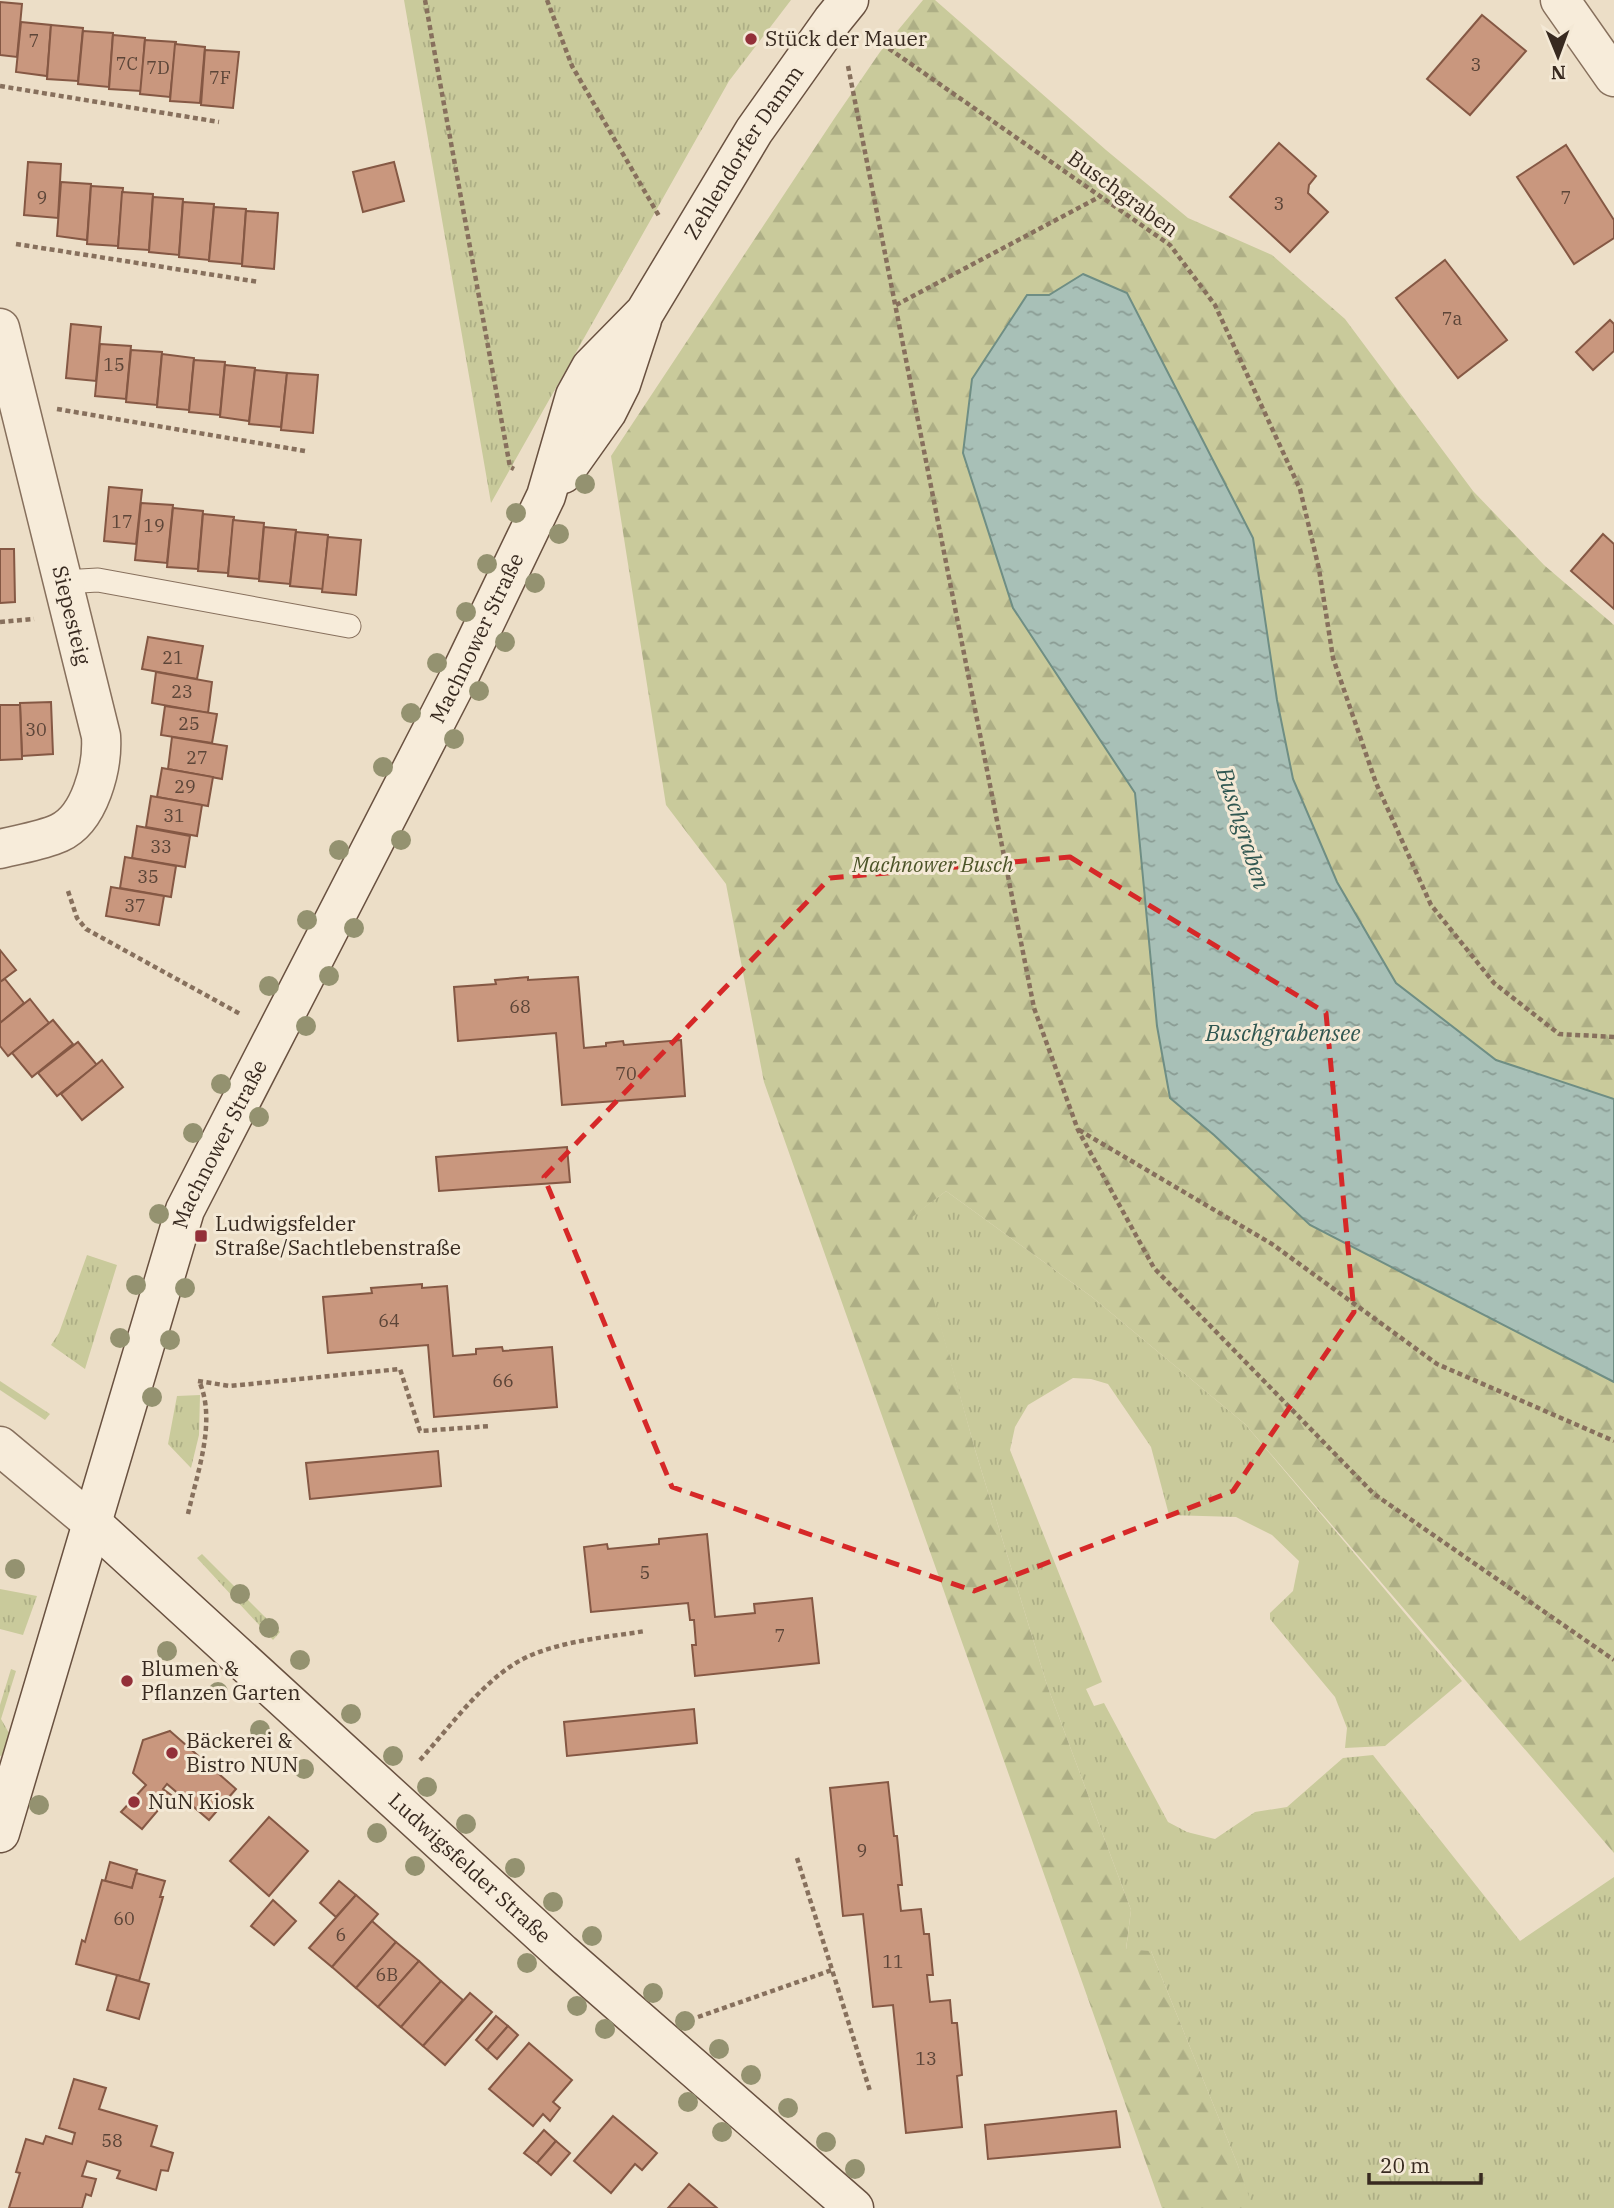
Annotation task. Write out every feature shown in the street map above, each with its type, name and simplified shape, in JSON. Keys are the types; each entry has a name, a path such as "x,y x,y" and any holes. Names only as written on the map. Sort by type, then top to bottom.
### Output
{"main road":[{"name":"Zehlendorfer Damm","path":"599,389 621,384 645,312 754,131 849,0"},
{"path":"1560,0 1614,77"},
{"name":"Siepesteig","path":"0,328 101,736 99,771 87,803 66,829 0,849"},
{"name":"Machnower Straße","path":"0,1833 185,1210 457,681 533,484 607,412 599,389"},
{"name":"Ludwigsfelder Straße","path":"0,1446 91,1522 562,1953 854,2208"}],"lane":[{"path":"63,582 98,580 349,626"}],"path":[{"path":"425,0 510,467 533,484"},
{"path":"547,0 572,66 663,223"},
{"name":"Buschgraben","path":"868,33 1170,245 1215,305 1300,489 1319,569 1333,658 1377,783 1431,905 1494,983 1559,1034 1614,1037"},
{"path":"847,59 1034,1008 1078,1130 1154,1268 1374,1494 1614,1660"},
{"path":"0,86 219,122"},
{"path":"896,305 1101,196"},
{"path":"16,244 259,282"},
{"path":"57,408 305,451"},
{"path":"0,622 36,618"},
{"path":"68,891 77,918 86,929 242,1015"},
{"path":"1078,1130 1272,1244 1437,1364 1614,1441"},
{"path":"188,1514 205,1428 204,1393 198,1381 230,1386 400,1369 420,1431 491,1426"},
{"path":"420,1760 488,1685 512,1665 534,1654 572,1643 645,1631"},
{"path":"797,1858 870,2091"},
{"path":"698,2017 832,1970"}],"highlighted area":[{"path":"1070,857 1326,1013 1354,1312 1233,1491 974,1591 672,1487 544,1177 830,878"}],"green space":[{"path":"404,0 791,0 729,81 491,503"},
{"name":"Machnower Busch","path":"923,0 935,0 1188,218 1272,255 1345,319 1473,491 1544,565 1614,625 1614,1099 1496,1060 1396,983 1337,882 1293,779 1277,700 1083,274 1049,295 1027,295 972,379 963,453 1013,608 1135,793 1157,1026 1170,1098 1214,1135 1310,1225 1614,1382 1614,1853 1245,1424 1092,1297 946,1191 911,1218 976,1453 1047,1685 1131,1910 1126,1949 1151,1951 1253,2208 1162,2208 764,1082 726,884 666,805 611,456 834,119 880,52"},
{"path":"946,1191 1092,1297 1245,1424 1462,1681 1385,1746 1345,1748 1347,1728 1335,1697 1270,1619 1270,1613 1293,1591 1299,1561 1272,1535 1236,1517 1169,1515 1151,1447 1108,1384 1073,1378 1028,1405 1015,1427 1010,1450 1102,1682 1086,1689 1094,1706 1104,1703 1168,1822 1187,1832 1215,1839 1255,1812 1287,1807 1343,1758 1373,1755 1520,1941 1614,1877 1614,2208 1252,2208 1237,2163 1151,1951 1126,1950 1131,1910 1047,1685 976,1453 910,1218"},
{"path":"87,1255 117,1265 85,1369 51,1345 59,1333"},
{"path":"0,1381 50,1414 45,1420 0,1390"},
{"path":"200,1395 199,1435 191,1468 168,1444 177,1396"},
{"path":"202,1554 280,1632 273,1640 197,1558"},
{"path":"0,1589 37,1596 23,1635 0,1629"},
{"path":"11,1669 16,1671 1,1719 9,1733 3,1755 0,1756 0,1705"}],"water":[{"name":"Buschgrabensee","path":"1083,274 1127,293 1253,538 1277,700 1293,779 1337,882 1396,983 1496,1060 1614,1099 1614,1382 1310,1225 1214,1135 1170,1098 1157,1026 1135,793 1013,608 963,453 972,379 1027,295 1049,295"}],"building":[{"path":"0,2 22,4 17,57 0,55"},
{"path":"1482,15 1526,51 1470,115 1427,79"},
{"path":"21,22 51,25 47,76 16,72"},
{"path":"51,25 83,28 78,81 47,79"},
{"path":"83,31 113,33 109,87 78,84"},
{"path":"113,35 145,38 141,91 109,89"},
{"path":"145,40 176,42 170,97 140,94"},
{"path":"175,44 205,47 200,103 170,101"},
{"path":"205,50 239,52 233,108 201,105"},
{"path":"1279,143 1316,176 1309,185 1308,193 1328,212 1290,252 1230,197"},
{"path":"1566,145 1614,220 1614,238 1574,264 1517,177"},
{"path":"28,162 61,164 58,218 24,215"},
{"path":"394,162 404,201 363,212 353,172"},
{"path":"61,182 91,184 87,240 57,236"},
{"path":"91,186 123,188 118,246 87,244"},
{"path":"122,192 153,194 149,250 118,248"},
{"path":"153,197 183,199 179,255 149,252"},
{"path":"183,202 214,204 209,260 179,257"},
{"path":"214,207 246,209 242,264 209,261"},
{"path":"246,211 278,213 274,269 242,266"},
{"path":"1445,260 1507,340 1458,378 1396,298"},
{"path":"1610,320 1614,324 1614,351 1593,370 1576,352"},
{"path":"71,324 101,327 96,381 66,378"},
{"path":"100,344 131,346 126,399 95,396"},
{"path":"131,350 162,352 157,405 126,402"},
{"path":"162,354 194,358 189,410 157,407"},
{"path":"194,360 225,362 220,415 189,412"},
{"path":"225,365 255,368 249,421 220,417"},
{"path":"255,370 287,373 281,427 249,424"},
{"path":"287,373 318,375 313,433 281,430"},
{"path":"109,487 142,490 136,544 104,541"},
{"path":"141,503 173,505 167,563 135,560"},
{"path":"173,508 203,511 198,569 167,567"},
{"path":"203,514 234,517 228,573 198,571"},
{"path":"233,520 264,523 259,579 228,576"},
{"path":"264,527 296,530 290,584 259,581"},
{"path":"296,532 328,535 323,589 290,586"},
{"path":"1603,534 1614,544 1614,609 1571,571"},
{"path":"328,537 361,540 356,595 322,592"},
{"path":"0,549 14,549 15,602 0,603"},
{"path":"148,637 203,646 197,679 142,669"},
{"path":"156,672 212,682 208,713 152,703"},
{"path":"51,702 53,754 22,756 20,703"},
{"path":"0,705 20,705 22,759 0,760"},
{"path":"165,706 217,714 212,743 161,735"},
{"path":"172,737 227,746 222,779 168,769"},
{"path":"162,768 213,777 208,806 157,797"},
{"path":"151,796 202,805 197,836 146,827"},
{"path":"137,826 190,836 185,867 132,858"},
{"path":"125,857 176,866 171,897 120,888"},
{"path":"111,887 164,896 159,925 106,916"},
{"path":"0,950 16,970 0,982"},
{"path":"528,977 528,980 578,977 584,1048 623,1041 624,1045 681,1040 685,1096 562,1105 556,1033 458,1041 454,987 496,984 495,980"},
{"path":"5,979 24,1003 0,1023 0,982"},
{"path":"30,999 49,1023 8,1056 0,1046 0,1023"},
{"path":"53,1020 73,1044 32,1077 12,1053"},
{"path":"78,1042 97,1065 57,1096 38,1073"},
{"path":"102,1060 123,1087 82,1120 61,1094"},
{"path":"567,1147 570,1182 439,1191 436,1157"},
{"path":"422,1284 422,1288 447,1286 453,1356 476,1354 476,1349 502,1347 503,1351 552,1347 557,1407 434,1417 428,1345 328,1353 323,1297 372,1293 371,1288"},
{"path":"438,1451 441,1486 310,1499 306,1463"},
{"path":"707,1534 715,1617 755,1613 754,1604 812,1598 819,1663 695,1676 692,1645 696,1645 694,1620 690,1620 688,1603 591,1612 584,1547 607,1544 608,1549 659,1544 659,1539"},
{"path":"694,1709 697,1743 567,1756 564,1722"},
{"path":"170,1731 236,1789 209,1820 167,1784 163,1789 171,1795 142,1829 121,1812 146,1785 133,1773 143,1740"},
{"path":"888,1782 902,1885 898,1885 901,1911 921,1909 924,1934 929,1934 933,1975 927,1975 930,2002 950,2000 952,2023 957,2023 962,2075 957,2076 962,2127 906,2133 893,2005 873,2007 863,1914 843,1916 830,1788"},
{"path":"269,1817 308,1851 269,1896 230,1861"},
{"path":"110,1862 137,1870 132,1888 105,1881"},
{"path":"136,1873 165,1881 139,1981 76,1964 102,1880 132,1888"},
{"path":"339,1881 356,1895 336,1917 320,1903"},
{"path":"356,1895 378,1914 332,1967 309,1948"},
{"path":"273,1900 296,1921 274,1945 251,1926"},
{"path":"372,1921 396,1942 356,1988 332,1967"},
{"path":"396,1942 419,1961 378,2007 356,1988"},
{"path":"419,1961 441,1981 401,2027 378,2007"},
{"path":"117,1975 149,1984 139,2019 107,2010"},
{"path":"441,1981 463,2000 423,2046 401,2027"},
{"path":"470,1993 492,2012 445,2065 423,2046"},
{"path":"496,2016 508,2026 487,2050 476,2040"},
{"path":"508,2026 518,2035 497,2059 487,2050"},
{"path":"529,2043 572,2080 553,2102 560,2108 550,2121 543,2114 533,2126 489,2089"},
{"path":"74,2079 106,2088 99,2109 157,2126 151,2146 173,2153 168,2171 161,2170 156,2190 117,2178 120,2171 87,2161 82,2176 96,2179 91,2196 86,2194 82,2208 9,2208 20,2173 16,2172 26,2139 43,2144 46,2136 72,2144 75,2133 59,2128"},
{"path":"1116,2111 1120,2147 988,2159 985,2125"},
{"path":"613,2116 657,2153 642,2170 635,2164 611,2193 574,2161"},
{"path":"544,2130 556,2141 537,2163 524,2153"},
{"path":"556,2141 570,2153 551,2175 537,2163"},
{"path":"689,2184 717,2208 668,2208"}],"place":[{"name":"Stück der Mauer","path":"751,39"},
{"name":"Ludwigsfelder Straße/Sachtlebenstraße","path":"201,1236"},
{"name":"Blumen & Pflanzen Garten","path":"127,1681"},
{"name":"Bäckerei & Bistro NUN","path":"172,1753"},
{"name":"NuN Kiosk","path":"134,1802"}]}
